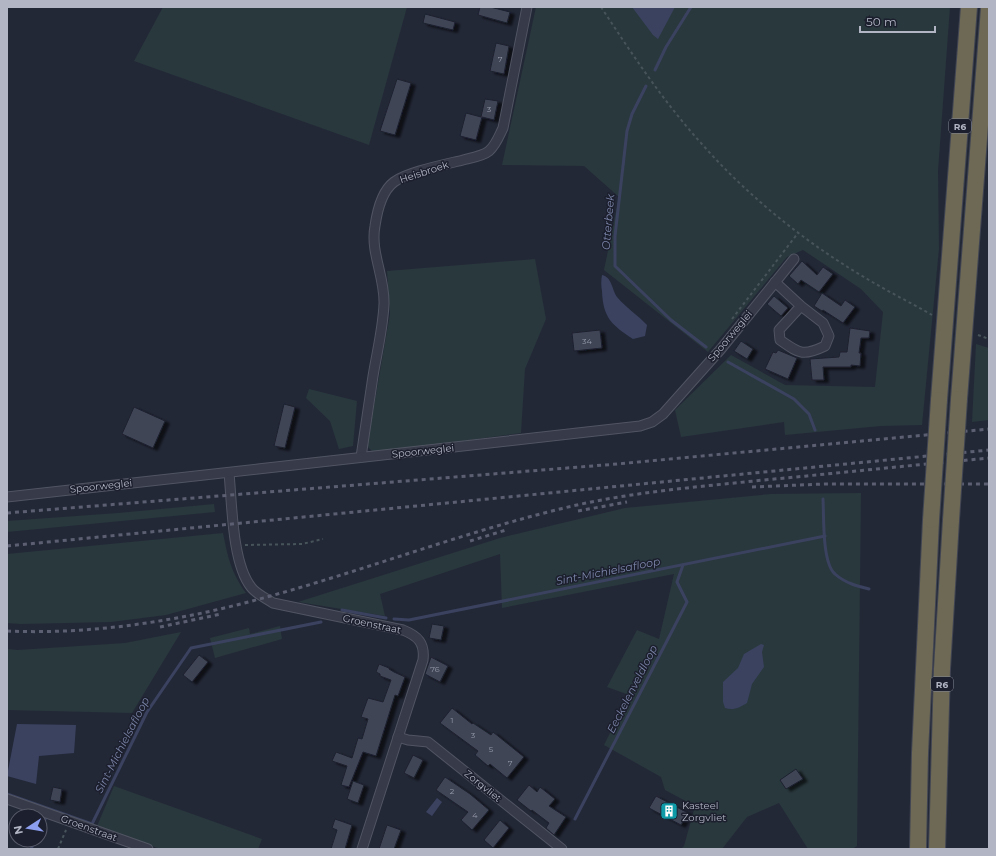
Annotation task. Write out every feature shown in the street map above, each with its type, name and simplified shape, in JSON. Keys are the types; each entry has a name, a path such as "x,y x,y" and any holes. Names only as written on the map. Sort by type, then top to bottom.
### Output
{"highway":[{"name":"R6","path":"918,849 920,753 931,520 969,7"},
{"name":"R6","path":"937,849 942,669 951,520 989,8"}],"street":[{"name":"Heisbroek","path":"361,457 384,302 383,289 374,246 374,227 378,210 386,192 394,182 406,176 488,152 496,143 502,128 527,7"},
{"name":"Spoorweglei","path":"7,497 361,457 482,445 640,426 652,422 663,414 727,341 794,259"},
{"path":"775,282 801,306 823,322 829,336 825,346 813,352 798,353 780,340 779,330 801,306"},
{"name":"Groenstraat","path":"229,473 239,562 244,577 251,588 258,594 274,603 403,630 414,635 422,645 424,651 423,660 362,849"},
{"name":"Zorgvliet","path":"398,737 408,740 428,742 561,849"},
{"name":"Groenstraat","path":"7,798 148,849"}],"path":[{"path":"601,7 655,88 701,143 746,188 798,233 874,283 932,315"},
{"path":"727,341 729,323 798,233"},
{"path":"978,335 989,339"},
{"path":"236,546 302,544 323,540"},
{"path":"58,849 70,821"},
{"path":"989,844 989,849"}],"shaded area":[{"path":"163,7 407,7 369,145 134,61"},
{"path":"536,7 950,7 938,171 939,249 922,425 881,426 785,435 784,422 681,437 675,410 731,355 785,385 875,387 883,312 861,289 803,250 787,257 708,352 604,270 619,197 584,166 502,165"},
{"path":"535,259 546,319 525,369 521,433 374,453 367,446 390,314 387,271"},
{"path":"976,344 989,348 989,420 972,422"},
{"path":"309,389 357,401 353,446 339,449 330,421 306,398"},
{"path":"861,493 857,846 852,849 808,849 779,803 747,817 722,849 681,849 684,846 695,806 665,790 661,777 604,745 629,695 607,687 637,630 659,639 674,574 502,608 500,554 380,594 385,616 298,602 500,538 625,508 771,494"},
{"path":"214,504 215,512 7,532 7,521"},
{"path":"223,533 231,564 246,593 166,615 111,622 7,623 7,554"},
{"path":"280,626 282,639 215,658 210,638 249,628 250,634"},
{"path":"181,632 132,713 7,710 7,649 18,650 125,643"},
{"path":"114,786 262,839 258,849 160,849 97,826"}],"water":[{"path":"632,7 675,7 658,39 653,35"},
{"path":"602,275 608,278 617,297 647,325 645,336 633,339 614,325 610,320 604,308 601,285"},
{"path":"761,644 764,645 762,652 764,667 752,684 747,703 734,709 725,708 723,702 723,682 738,668 744,654"},
{"path":"17,724 76,725 74,753 39,756 36,784 7,776"},
{"path":"437,798 442,802 432,816 426,812"}],"building":[{"path":"480,7 490,7 510,12 507,23 478,15"},
{"path":"425,14 455,22 453,30 423,23"},
{"path":"496,43 509,46 504,74 490,71"},
{"path":"397,79 411,83 395,135 380,131"},
{"path":"485,99 498,101 494,120 482,117 476,140 460,136 466,113 481,117"},
{"path":"802,261 817,275 823,267 833,274 819,292 801,280 798,284 789,276"},
{"path":"822,293 841,306 845,300 855,307 843,323 814,306"},
{"path":"774,296 788,308 781,316 767,304"},
{"path":"850,328 870,331 869,338 861,338 859,353 861,353 860,366 851,365 851,367 823,367 824,380 812,380 810,359 839,357 840,352 847,352"},
{"path":"600,330 602,348 574,351 572,333"},
{"path":"741,341 753,349 747,359 734,351"},
{"path":"778,350 797,358 788,379 765,369 773,352 776,353"},
{"path":"284,404 295,407 285,448 274,446"},
{"path":"134,407 165,421 153,448 122,434"},
{"path":"432,624 444,626 441,640 429,638"},
{"path":"199,655 208,662 192,682 183,675"},
{"path":"431,657 448,666 440,682 425,674"},
{"path":"379,664 405,677 398,696 395,695 376,756 363,752 349,787 341,785 347,766 332,761 336,752 352,758 358,738 362,739 368,719 361,717 368,698 383,702 391,680 380,676 380,674 376,672"},
{"path":"452,708 472,724 473,723 491,735 493,732 524,757 507,778 490,764 488,766 475,755 478,751 440,723"},
{"path":"413,755 423,760 414,778 404,773"},
{"path":"796,769 803,779 786,789 780,780"},
{"path":"445,777 470,794 489,810 472,830 461,820 468,812 436,790"},
{"path":"353,781 364,785 358,803 347,799"},
{"path":"529,785 537,792 540,787 555,799 549,806 566,817 554,835 546,828 549,823 517,800"},
{"path":"53,787 62,789 60,802 50,800"},
{"name":"Kasteel Zorgvliet","path":"656,796 688,813 681,825 649,808"},
{"path":"335,819 352,825 345,849 331,849 337,830 332,828"},
{"path":"500,820 509,828 493,848 484,840"},
{"path":"387,825 401,830 394,849 379,849"}],"waterway":[{"name":"Otterbeek","path":"655,70 666,47 691,7"},
{"name":"Otterbeek","path":"646,86 632,114 627,131 615,236 615,266 671,320 706,347"},
{"name":"Otterbeek","path":"728,362 794,399 809,414 815,430"},
{"name":"Otterbeek","path":"823,499 824,539 831,568 835,574 843,580 869,589"},
{"name":"Sint-Michielsafloop","path":"394,619 409,620 825,536"},
{"name":"Eeckelenveldloop","path":"575,819 687,602 677,582 683,565"},
{"name":"Sint-Michielsafloop","path":"342,610 386,618"},
{"name":"Sint-Michielsafloop","path":"7,794 92,824 147,712 191,648 321,622"}],"railway":[{"path":"7,513 617,464 989,429"},
{"path":"7,546 989,450"},
{"path":"7,631 32,632 107,628 207,612 297,588 519,520 589,502 689,488 989,458"},
{"path":"752,487 825,484 989,484"},
{"path":"578,511 627,502"},
{"path":"470,541 506,530"},
{"path":"160,627 221,614"}],"place":[{"name":"Kasteel Zorgvliet","path":"669,811"}]}
